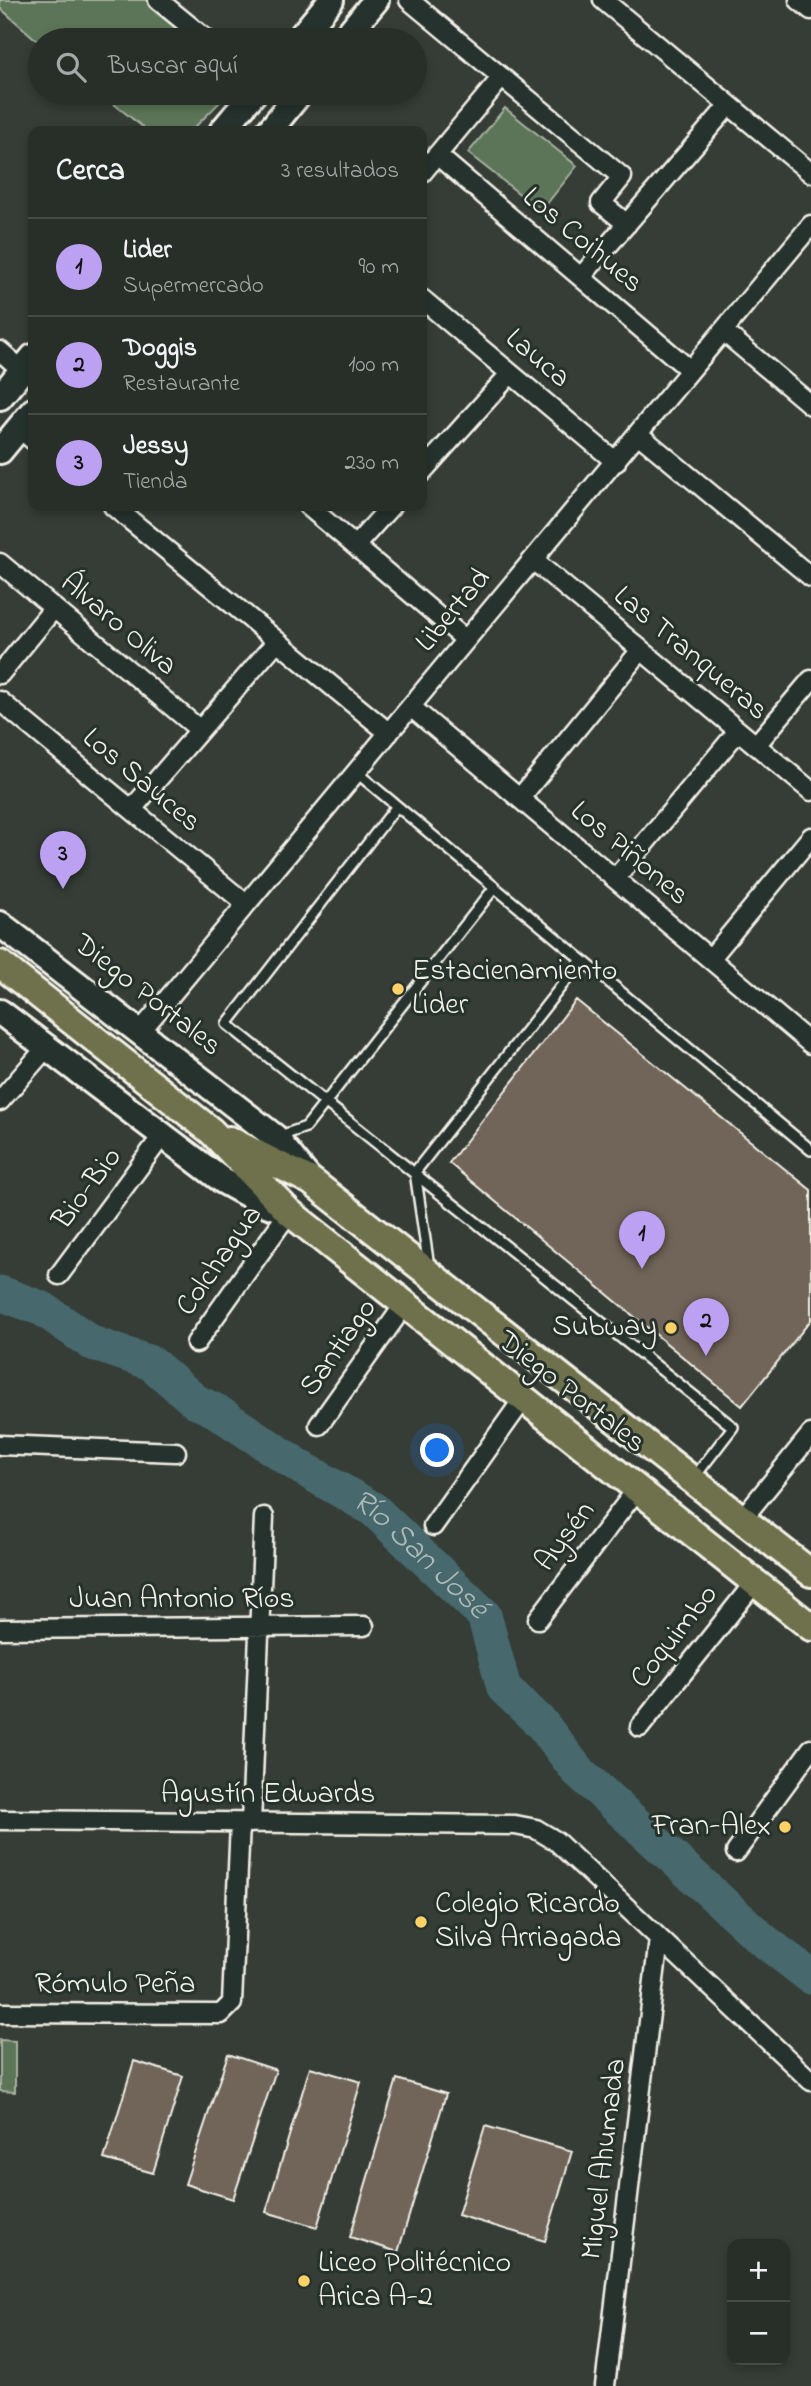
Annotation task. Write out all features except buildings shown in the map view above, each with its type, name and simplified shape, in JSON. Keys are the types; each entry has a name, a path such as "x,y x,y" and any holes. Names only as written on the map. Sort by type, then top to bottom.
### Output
{"main road":[{"name":"Diego Portales","path":"0,964 211,1131 289,1212 811,1627"},
{"name":"Diego Portales","path":"211,1131 311,1181 811,1573"},
{"path":"668,1513 692,1480"}],"street":[{"path":"158,0 192,28"},
{"path":"308,28 331,0"},
{"path":"353,28 376,0"},
{"path":"409,0 622,177 601,203 627,224"},
{"path":"603,0 811,173"},
{"path":"427,167 502,76"},
{"path":"226,126 244,105"},
{"path":"273,126 290,105"},
{"path":"581,277 729,105"},
{"name":"Los Coihues","path":"437,155 691,370"},
{"name":"Libertad","path":"140,1032 811,225"},
{"name":"Lauca","path":"427,303 616,462"},
{"path":"723,331 811,405"},
{"path":"0,351 28,364 0,397"},
{"path":"427,466 510,373"},
{"path":"0,450 28,426"},
{"path":"638,434 811,577"},
{"path":"127,511 389,733"},
{"path":"313,511 466,640"},
{"path":"355,546 386,511"},
{"name":"Las Tranqueras","path":"533,560 811,791"},
{"name":"Álvaro Oliva","path":"0,563 200,730"},
{"path":"0,674 54,608"},
{"path":"132,809 278,641"},
{"path":"520,799 641,650"},
{"path":"756,745 811,680"},
{"name":"Los Sauces","path":"0,701 246,904"},
{"name":"Los Piñones","path":"411,707 809,1039"},
{"path":"615,879 738,731"},
{"path":"710,959 811,837"},
{"name":"Diego Portales","path":"0,924 275,1137 311,1181"},
{"name":"Diego Portales","path":"0,1012 162,1136 243,1194 289,1212"},
{"path":"0,1101 46,1048"},
{"name":"Bio-Bio","path":"59,1275 162,1136"},
{"name":"Colchagua","path":"196,1343 289,1212"},
{"name":"Santiago","path":"319,1425 405,1304"},
{"path":"433,1526 524,1398"},
{"path":"743,1520 811,1434"},
{"path":"0,1445 176,1452"},
{"name":"Aysén","path":"538,1619 638,1488"},
{"path":"245,1823 264,1517"},
{"name":"Coquimbo","path":"640,1727 755,1582"},
{"name":"Juan Antonio Ríos","path":"0,1629 364,1626"},
{"path":"736,1852 811,1749"},
{"name":"Agustín Edwards","path":"0,1821 515,1825 536,1829 556,1841 660,1940"},
{"name":"Rómulo Peña","path":"0,2013 221,2014 228,2010 232,2003 245,1823"},
{"path":"660,1940 811,2081"},
{"name":"Miguel Ahumada","path":"605,2386 660,1940"}],"lane":[{"path":"356,772 811,1150"},
{"path":"397,806 227,1024 733,1427 692,1480"},
{"path":"275,1137 296,1133 306,1127 495,887"},
{"path":"431,1275 415,1172 582,960"}],"green space":[{"path":"0,0 147,0 179,28 28,28 28,32 0,8"},
{"path":"115,105 217,105 196,126 142,126"},
{"path":"505,108 577,166 541,211 468,153"},
{"path":"0,2040 15,2041 15,2092 0,2091"}],"waterway":[{"name":"Río San José","path":"0,1293 43,1309 92,1343 151,1363 195,1401 216,1411 302,1468 373,1509 484,1615 504,1688 542,1724 577,1770 762,1939 811,1977"}],"place":[{"name":"Jessy","path":"63,889"},
{"name":"Estacienamiento Lider","path":"398,989"},
{"name":"Lider","path":"642,1269"},
{"name":"Subway","path":"671,1328"},
{"name":"Doggis","path":"706,1356"},
{"name":"Fran-Alex","path":"785,1827"},
{"name":"Colegio Ricardo Silva Arriagada","path":"421,1922"},
{"name":"Liceo Politécnico Arica A-2","path":"304,2281"}]}
